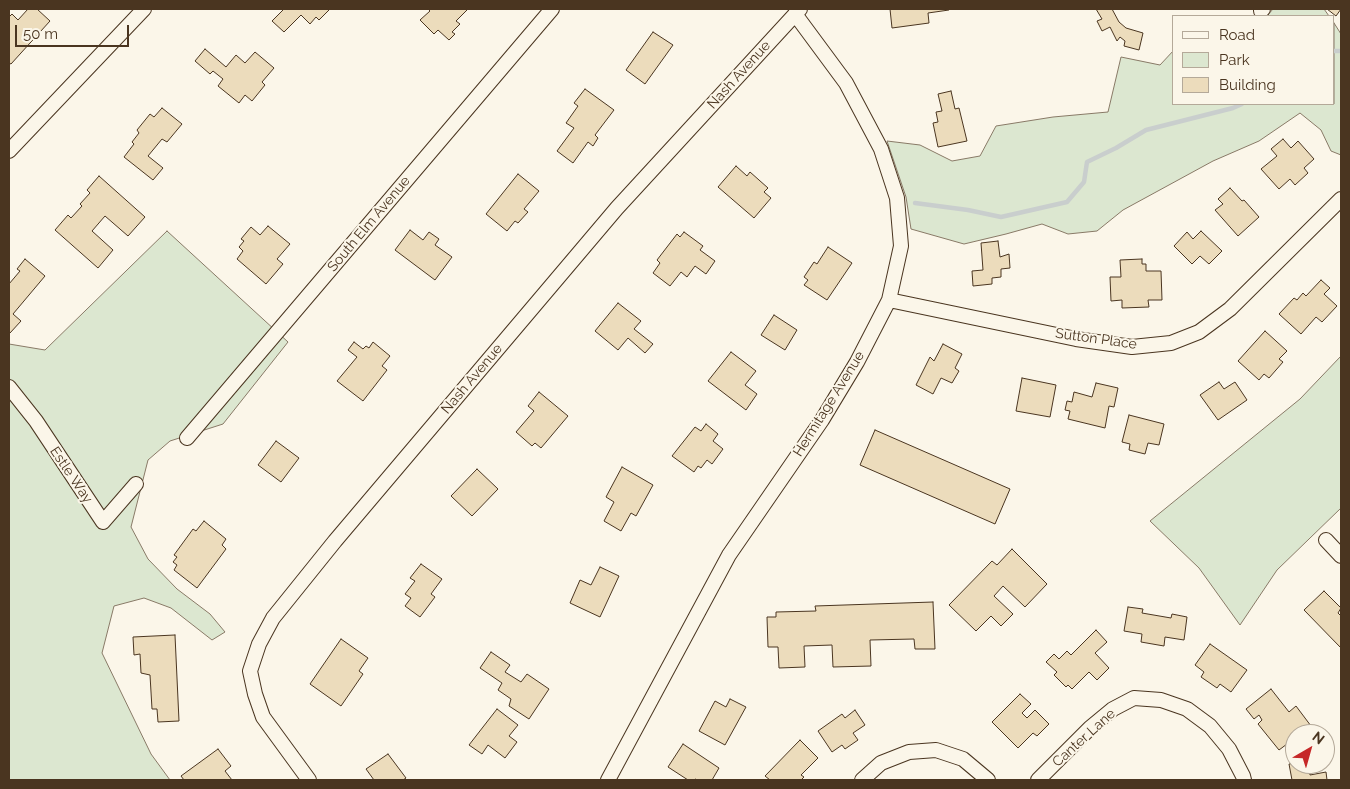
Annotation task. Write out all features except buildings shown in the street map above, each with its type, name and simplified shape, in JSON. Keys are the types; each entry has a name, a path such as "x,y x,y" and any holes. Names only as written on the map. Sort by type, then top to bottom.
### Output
{"street":[{"path":"9,150 144,9"},
{"name":"South Elm Avenue","path":"187,438 552,9"},
{"name":"Hermitage Avenue","path":"610,779 729,554 822,420 857,362 889,300 901,246 897,198 881,148 846,84 798,11"},
{"name":"Nash Avenue","path":"309,780 263,717 255,694 250,671 259,644 273,618 341,533 618,208 798,11"},
{"name":"Sutton Place","path":"889,300 1076,339 1132,347 1171,342 1199,332 1230,309 1341,198"},
{"name":"Estle Way","path":"9,387 36,421 103,522 136,484"},
{"path":"1326,540 1341,556"},
{"name":"Canter Lane","path":"1038,780 1090,728 1113,709 1134,698 1161,700 1187,709 1210,726 1229,749 1244,780"},
{"path":"862,780 881,763 909,752 936,750 964,759 988,780"}],"green space":[{"path":"1273,9 1324,9 1328,15 1268,15"},
{"path":"1335,25 1341,34 1341,155 1331,151 1321,130 1300,113 1259,141 1213,161 1123,210 1097,231 1068,234 1042,224 964,244 911,229 906,197 887,141 920,145 952,161 980,156 996,126 1053,117 1108,112 1121,57 1160,65 1172,52 1172,105 1335,105"},
{"path":"167,231 288,342 223,424 170,441 148,460 131,527 148,559 177,589 210,614 225,632 212,640 171,608 144,598 114,606 102,653 151,754 170,780 9,780 9,344 45,350"},
{"path":"1341,356 1341,508 1277,570 1240,625 1199,568 1150,521 1300,399"}],"waterway":[{"path":"1335,51 1341,51"},
{"path":"915,203 968,210 1001,217 1067,202 1084,182 1087,162 1116,148 1146,130 1240,105"}]}
